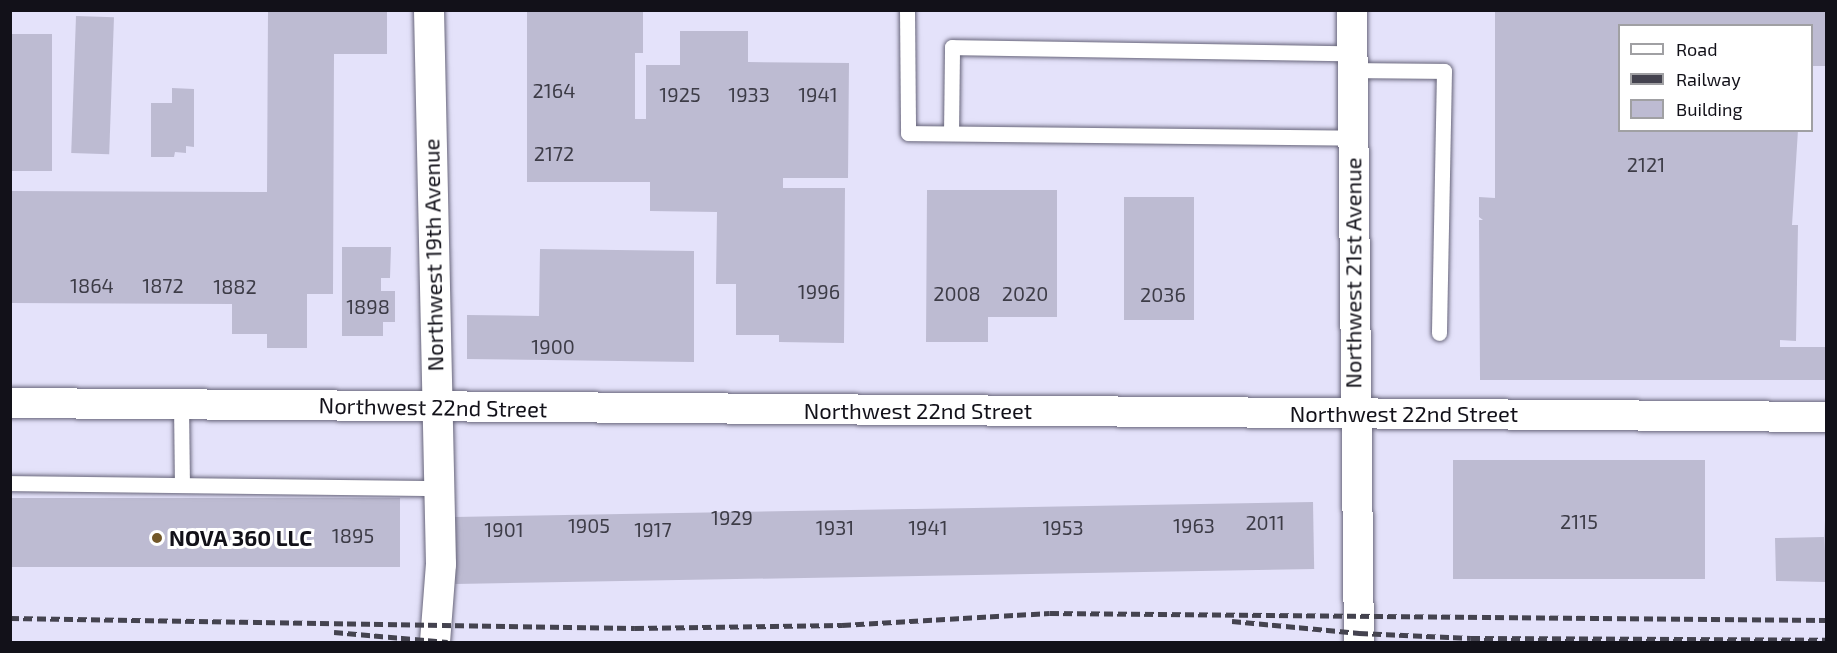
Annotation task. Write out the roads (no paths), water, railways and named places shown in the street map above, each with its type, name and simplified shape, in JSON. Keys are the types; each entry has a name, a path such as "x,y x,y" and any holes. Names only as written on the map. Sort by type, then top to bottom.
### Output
{"street":[{"name":"Northwest 19th Avenue","path":"429,10 441,564 435,642"},
{"name":"Northwest 21st Avenue","path":"1352,10 1354,414 1359,642"},
{"name":"Northwest 22nd Street","path":"10,403 1827,417"}],"lane":[{"path":"907,10 908,133 1353,138"},
{"path":"951,133 952,46 1352,61 1444,71 1439,333"},
{"path":"181,405 182,485"},
{"path":"10,483 438,488"}],"railway":[{"path":"10,618 635,628 842,625 1050,613 1826,620"},
{"path":"1232,621 1359,633 1471,638 1826,640"},
{"path":"334,632 448,642"}],"place":[{"name":"NOVA 360 LLC","path":"157,538"}]}
